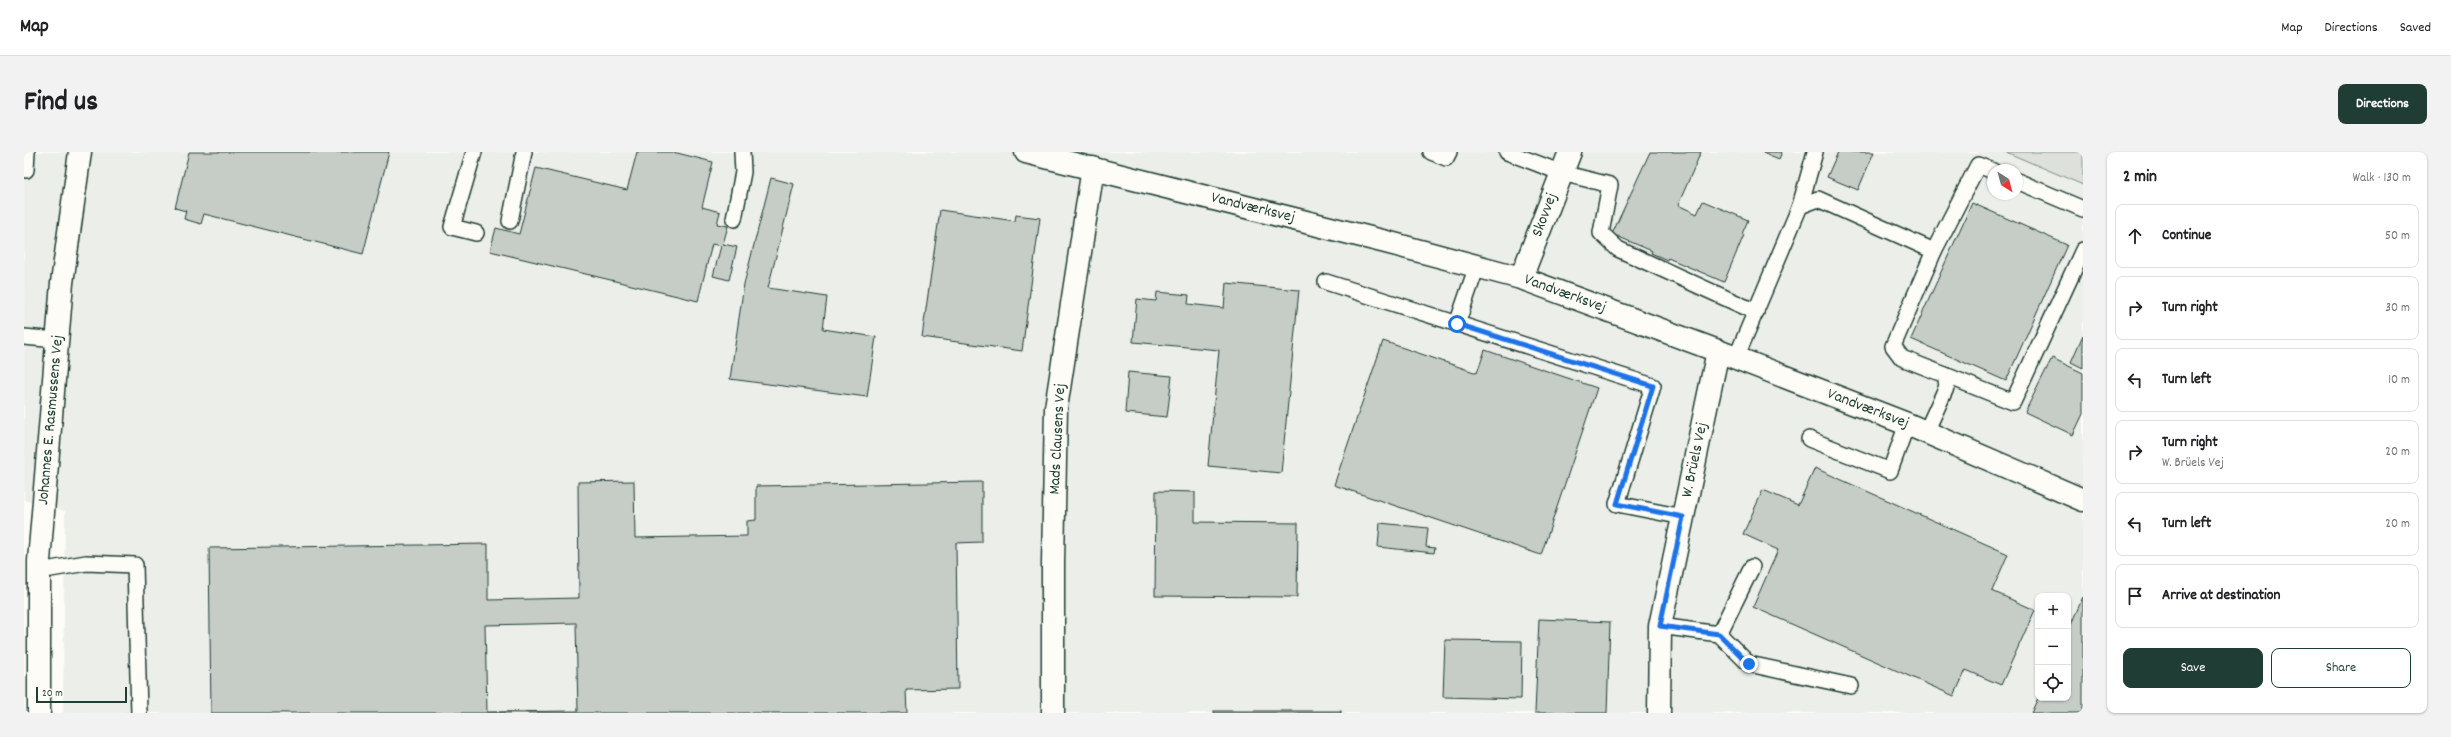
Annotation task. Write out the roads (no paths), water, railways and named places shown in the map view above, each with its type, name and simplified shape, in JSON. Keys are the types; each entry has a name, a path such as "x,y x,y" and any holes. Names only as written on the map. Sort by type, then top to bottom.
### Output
{"street":[{"name":"Johannes E. Rasmussens Vej","path":"39,713 39,571 62,283 80,152"},
{"name":"Vandværksvej","path":"1026,152 1521,278 1727,354 1917,428 2083,499"},
{"name":"Skovvej","path":"1521,278 1570,152"},
{"name":"Mads Clausens Vej","path":"1053,713 1053,563 1056,408 1093,168"},
{"name":"W. Brüels Vej","path":"1659,713 1660,626 1683,517 1727,354"}],"lane":[{"path":"26,170 27,152"},
{"path":"474,152 452,227 476,233"},
{"path":"510,221 524,152"},
{"path":"734,219 743,172 742,152"},
{"path":"1431,152 1446,158 1449,152"},
{"path":"1508,152 1562,173 1610,185 1601,233 1618,249 1756,312"},
{"path":"1727,354 1756,312 1800,206 1815,152"},
{"path":"1987,169 1978,165 1934,250 1893,346 1902,358 2013,402 2083,250"},
{"path":"2023,184 2083,209"},
{"path":"1800,206 1818,199 1934,250"},
{"path":"1457,324 1477,266"},
{"path":"1326,282 1653,386 1617,504 1683,517"},
{"path":"24,337 57,340"},
{"path":"1809,439 1890,471 1917,428 1947,386 1945,376"},
{"path":"39,571 86,562 135,565 139,713"},
{"path":"1719,634 1752,567"},
{"path":"1660,626 1719,634 1749,664 1851,686"}]}
